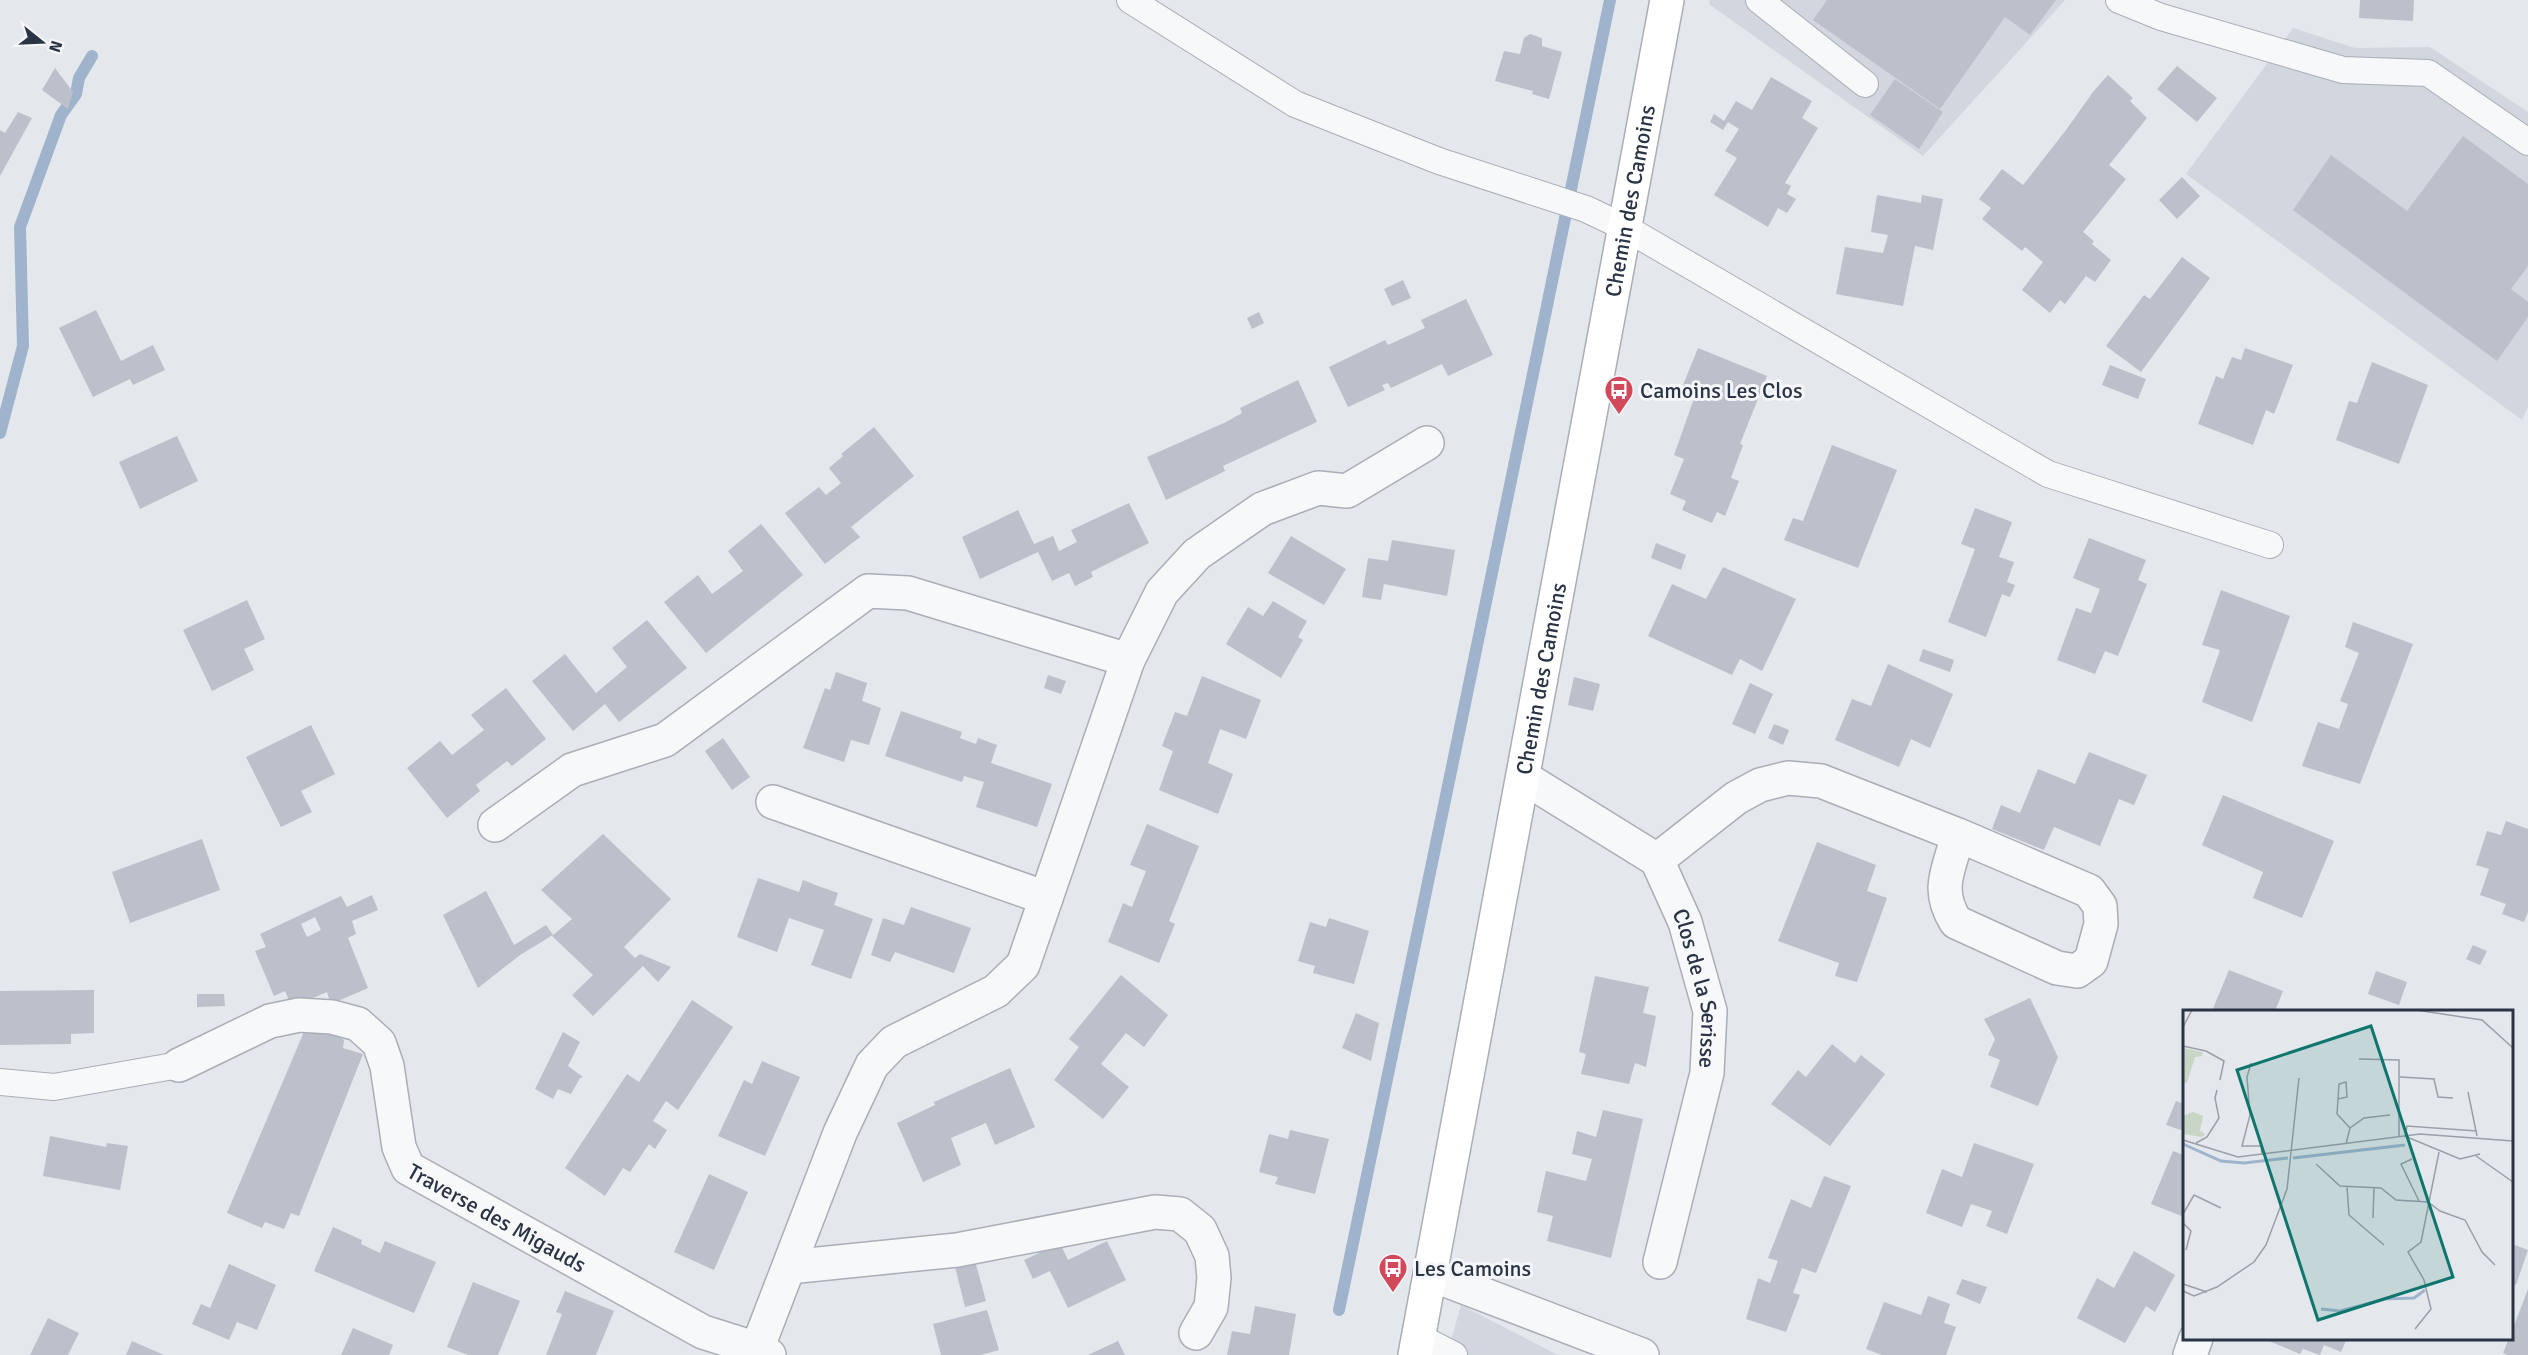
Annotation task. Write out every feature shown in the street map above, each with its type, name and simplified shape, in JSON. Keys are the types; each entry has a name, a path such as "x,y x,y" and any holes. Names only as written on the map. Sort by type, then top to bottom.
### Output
{"street":[{"name":"Chemin des Camoins","path":"1413,1349 1430,1274 1667,0"},
{"path":"758,1353 840,1133 872,1065 894,1042 996,991 1023,965 1128,660 1162,592 1197,554 1262,508 1318,488 1347,492 1427,442"},
{"path":"495,825 572,770 665,740 868,591 908,593 1128,660"},
{"path":"1522,777 1657,860 1736,798 1760,785 1788,778 1821,781 1958,835 2089,891 2100,906 2102,924 2091,961 2077,971 2057,968 1956,922 1946,907 1943,891 1958,835"},
{"path":"773,802 1046,898"},
{"name":"Clos de la Serisse","path":"1657,860 1685,922 1710,1011 1707,1072 1660,1262"},
{"name":"Traverse des Migauds","path":"179,1065 270,1021 299,1015 332,1017 358,1024 379,1043 382,1051 387,1066 399,1147 408,1168 703,1332 758,1353"},
{"path":"789,1267 957,1250 1155,1212 1180,1214 1200,1230 1212,1256 1214,1278 1211,1307 1197,1333"},
{"path":"1430,1274 1642,1355"},
{"path":"2190,1355 2195,1340"}],"lane":[{"path":"1130,0 1295,104 1439,161 1586,208 1624,227 2048,474 2271,545"},
{"path":"1759,0 1864,84"},
{"path":"2119,0 2162,16 2343,70 2428,73 2528,142"},
{"path":"0,1082 54,1087 179,1065"},
{"path":"1413,1349 1454,1355"}],"shaded area":[{"path":"1710,0 2065,0 1923,156 1709,4"},
{"path":"2293,28 2355,48 2430,47 2528,112 2528,407 2522,420 2186,174"},
{"path":"1461,1305 1558,1355 1447,1355"}],"building":[{"path":"1827,0 2056,0 2030,35 2005,17 1940,109 1813,20"},
{"path":"2360,0 2414,0 2413,21 2359,18"},
{"path":"1530,34 1542,38 1542,46 1562,52 1549,99 1532,94 1533,91 1495,81 1504,51 1520,54 1524,38"},
{"path":"2177,66 2217,98 2197,122 2157,89"},
{"path":"55,68 73,92 68,109 42,90"},
{"path":"2108,75 2133,98 2130,101 2147,118 2109,165 2126,179 2083,232 2094,241 2092,244 2111,260 2095,282 2086,276 2065,304 2060,300 2050,313 2022,290 2043,262 2025,247 2022,251 1982,219 1991,208 1979,199 2002,169 2023,185"},
{"path":"1771,77 1812,101 1802,118 1818,128 1785,183 1791,186 1787,194 1796,199 1787,213 1778,208 1768,227 1714,195 1737,158 1725,151 1739,129 1728,122 1723,130 1710,122 1714,114 1724,121 1736,101 1752,110"},
{"path":"1895,79 1943,112 1919,149 1870,115"},
{"path":"18,112 32,118 0,176 0,130 5,133"},
{"path":"2463,136 2528,184 2528,266 2511,289 2528,302 2528,317 2497,361 2293,210 2331,155 2407,211"},
{"path":"2182,177 2200,196 2177,219 2159,200"},
{"path":"1877,195 1921,203 1922,195 1943,199 1933,250 1915,246 1903,306 1836,294 1845,247 1883,253 1888,235 1871,232"},
{"path":"2182,257 2210,278 2141,372 2106,346 2144,295 2150,299"},
{"path":"1403,280 1411,298 1392,306 1384,289"},
{"path":"1466,299 1493,355 1448,376 1442,364 1391,388 1388,383 1382,385 1385,390 1348,407 1329,367 1385,340 1388,345 1425,328 1421,320"},
{"path":"96,310 121,361 153,345 165,370 133,385 130,379 93,397 59,328"},
{"path":"1259,312 1264,323 1252,329 1247,318"},
{"path":"1698,348 1767,376 1740,444 1743,445 1731,478 1739,481 1725,516 1717,512 1712,523 1682,510 1686,501 1670,494 1684,459 1674,455 1697,390 1683,385"},
{"path":"2245,348 2293,365 2274,414 2266,410 2253,445 2198,424 2216,376 2223,379 2232,357 2241,360"},
{"path":"2372,362 2428,385 2399,464 2336,440 2349,401 2357,403"},
{"path":"2110,365 2146,379 2138,399 2102,385"},
{"path":"1298,380 1317,422 1223,466 1225,471 1166,500 1147,457 1224,423 1242,413 1240,408"},
{"path":"874,427 914,476 851,527 860,537 825,564 785,513 819,487 826,495 841,483 829,468 843,456 841,454"},
{"path":"177,436 198,481 140,509 119,462"},
{"path":"1832,445 1897,470 1858,568 1784,540 1793,518 1803,521"},
{"path":"1129,503 1149,543 1091,572 1093,577 1075,586 1069,573 1052,581 1038,552 980,579 962,537 1018,510 1034,544 1053,536 1059,551 1077,542 1071,530"},
{"path":"1975,508 2012,522 1999,557 2014,562 2007,582 2015,585 2010,597 2002,594 1986,637 1948,622 1975,549 1961,544"},
{"path":"761,524 803,575 706,653 664,602 698,575 712,594 743,571 728,551"},
{"path":"1291,536 1346,569 1324,605 1268,573"},
{"path":"2089,538 2146,560 2138,580 2147,584 2118,656 2105,651 2095,674 2057,660 2076,608 2091,613 2100,589 2073,578"},
{"path":"1392,540 1455,550 1447,596 1384,584 1381,600 1362,597 1368,558 1388,561"},
{"path":"1656,543 1686,555 1681,570 1651,558"},
{"path":"1723,567 1796,599 1762,671 1740,659 1732,675 1648,636 1672,584 1706,599"},
{"path":"2221,590 2290,616 2252,722 2202,702 2220,650 2202,645"},
{"path":"247,600 265,639 244,649 254,670 212,691 183,630"},
{"path":"1273,601 1307,621 1298,637 1303,640 1281,678 1226,644 1248,607 1263,616"},
{"path":"647,620 687,668 619,722 605,704 573,731 532,681 565,654 596,693 627,667 612,648"},
{"path":"2353,622 2413,644 2360,784 2302,766 2318,722 2339,729 2348,704 2340,701 2359,653 2345,647"},
{"path":"1923,649 1954,660 1950,672 1919,661"},
{"path":"1888,664 1953,694 1930,748 1911,739 1899,767 1835,740 1852,699 1871,706"},
{"path":"836,672 867,683 862,701 881,708 869,745 851,740 844,762 803,748 825,688 830,690"},
{"path":"1048,675 1066,681 1061,694 1044,688"},
{"path":"1202,676 1261,700 1246,739 1220,729 1208,763 1233,774 1218,814 1159,790 1173,751 1162,746 1175,712 1187,716"},
{"path":"1574,677 1600,684 1593,711 1568,705"},
{"path":"1750,683 1773,694 1755,734 1732,724"},
{"path":"506,688 546,739 512,766 507,761 476,785 480,791 447,818 407,768 440,741 452,755 484,730 471,715"},
{"path":"901,711 962,732 960,738 976,744 978,738 997,745 991,763 1052,784 1037,827 976,807 984,782 964,776 962,782 885,756"},
{"path":"1774,724 1789,730 1783,745 1768,738"},
{"path":"311,725 335,774 301,791 312,812 281,827 246,757"},
{"path":"723,738 750,777 732,790 705,751"},
{"path":"2089,752 2147,775 2134,805 2119,799 2100,846 2054,827 2044,850 1992,829 2001,805 2020,813 2038,769 2075,784"},
{"path":"2223,795 2334,841 2302,918 2253,898 2263,872 2202,845"},
{"path":"2506,821 2528,829 2528,912 2524,922 2502,914 2506,904 2480,895 2489,869 2476,865 2487,831 2501,835"},
{"path":"1147,824 1199,846 1169,921 1175,924 1159,963 1108,942 1123,903 1132,907 1146,871 1130,865"},
{"path":"603,834 671,899 624,947 635,958 640,954 671,967 658,982 643,966 593,1016 572,995 593,975 552,936 572,919 541,890"},
{"path":"202,839 220,890 130,923 112,872"},
{"path":"1817,842 1876,865 1867,891 1887,898 1857,982 1835,976 1839,963 1778,941"},
{"path":"758,878 799,892 803,880 838,893 834,905 873,919 851,979 811,965 824,930 789,918 777,952 737,937"},
{"path":"486,891 514,945 546,925 553,935 520,955 478,988 443,915"},
{"path":"372,895 378,910 352,921 356,934 348,938 368,988 331,1004 327,992 292,1007 285,991 274,996 255,951 266,947 260,934 341,896 347,907","holes":["315,917 321,930 307,937 301,924"]},
{"path":"911,907 971,928 954,973 895,952 890,962 871,955 883,918 904,925"},
{"path":"1329,918 1369,931 1354,984 1313,973 1315,966 1298,961 1310,922 1326,927"},
{"path":"2473,945 2487,951 2480,965 2466,959"},
{"path":"2229,970 2283,991 2275,1010 2212,1010"},
{"path":"2376,971 2407,982 2399,1005 2368,994"},
{"path":"1121,975 1168,1015 1144,1047 1126,1033 1101,1064 1129,1087 1103,1119 1054,1080 1079,1047 1069,1039"},
{"path":"1595,976 1649,987 1643,1013 1656,1016 1646,1067 1635,1063 1629,1084 1581,1074 1586,1054 1579,1052"},
{"path":"94,990 94,1033 71,1034 71,1044 0,1045 0,991"},
{"path":"197,994 224,994 225,1006 197,1007"},
{"path":"2030,998 2058,1057 2038,1106 1990,1087 2000,1060 1988,1055 1995,1039 1984,1019"},
{"path":"692,1000 733,1027 678,1110 666,1101 653,1121 667,1130 655,1149 649,1144 630,1172 623,1168 605,1196 565,1168 627,1074 639,1082"},
{"path":"1356,1013 1379,1023 1371,1061 1342,1048"},
{"path":"306,1027 335,1034 344,1040 343,1048 363,1054 299,1216 291,1213 284,1229 265,1222 262,1228 227,1213"},
{"path":"563,1032 580,1042 568,1066 583,1077 580,1078 571,1094 558,1089 553,1099 535,1089"},
{"path":"1832,1044 1855,1063 1861,1055 1885,1074 1830,1146 1771,1104 1798,1070 1806,1077"},
{"path":"762,1061 800,1077 765,1156 718,1136 744,1080 752,1084"},
{"path":"1010,1068 1035,1127 995,1145 986,1123 951,1138 961,1165 923,1182 897,1123 935,1105 934,1102"},
{"path":"2176,1101 2183,1104 2183,1131 2166,1125"},
{"path":"1603,1110 1643,1119 1611,1258 1547,1241 1553,1216 1537,1212 1546,1171 1586,1181 1592,1159 1572,1154 1577,1131 1596,1137"},
{"path":"1290,1130 1329,1139 1315,1194 1275,1184 1278,1177 1259,1172 1269,1134 1288,1139"},
{"path":"50,1136 106,1147 107,1143 128,1146 120,1190 43,1176"},
{"path":"1974,1143 2034,1164 2007,1234 1986,1226 1992,1211 1971,1204 1962,1227 1926,1213 1942,1169 1962,1177"},
{"path":"2173,1151 2183,1155 2183,1217 2151,1204"},
{"path":"709,1174 748,1192 714,1270 674,1252"},
{"path":"1824,1176 1851,1186 1816,1273 1802,1268 1793,1293 1800,1295 1786,1332 1746,1319 1758,1278 1770,1283 1778,1261 1768,1258 1791,1199 1811,1208"},
{"path":"333,1227 362,1240 361,1244 380,1253 385,1241 436,1262 414,1313 314,1271"},
{"path":"1107,1241 1126,1280 1068,1308 1050,1271 1033,1279 1024,1260 1060,1243 1068,1260"},
{"path":"2513,1244 2528,1250 2516,1285 2513,1284"},
{"path":"2134,1251 2175,1275 2155,1312 2146,1306 2125,1343 2077,1318 2097,1278 2114,1288"},
{"path":"975,1261 986,1301 965,1307 955,1267"},
{"path":"229,1264 276,1285 257,1330 237,1322 229,1340 192,1324 201,1304 210,1308"},
{"path":"1962,1279 1987,1287 1980,1304 1956,1294"},
{"path":"473,1282 520,1301 498,1355 468,1355 447,1347"},
{"path":"2528,1289 2528,1355 2503,1353 2508,1340 2513,1340 2513,1328"},
{"path":"565,1291 614,1311 596,1355 546,1355 562,1314 556,1312"},
{"path":"1928,1296 1950,1304 1944,1323 1956,1327 1946,1355 1882,1355 1866,1349 1884,1302 1921,1315"},
{"path":"1255,1306 1296,1314 1289,1355 1227,1355 1232,1331 1250,1334"},
{"path":"987,1310 999,1350 981,1355 941,1355 933,1324"},
{"path":"48,1318 79,1333 68,1355 30,1355"},
{"path":"353,1328 393,1345 389,1355 341,1355"},
{"path":"2267,1340 2346,1340 2341,1352 2324,1345 2320,1355 2303,1349 2300,1354"},
{"path":"132,1341 164,1355 126,1355"},
{"path":"1118,1341 1125,1355 1088,1355"}],"waterway":[{"path":"1339,1310 1610,0"},
{"path":"0,433 23,346 20,227 61,115 76,94 79,78 92,56"}],"place":[{"name":"Camoins Les Clos","path":"1619,416"},
{"name":"Les Camoins","path":"1393,1294"}]}
